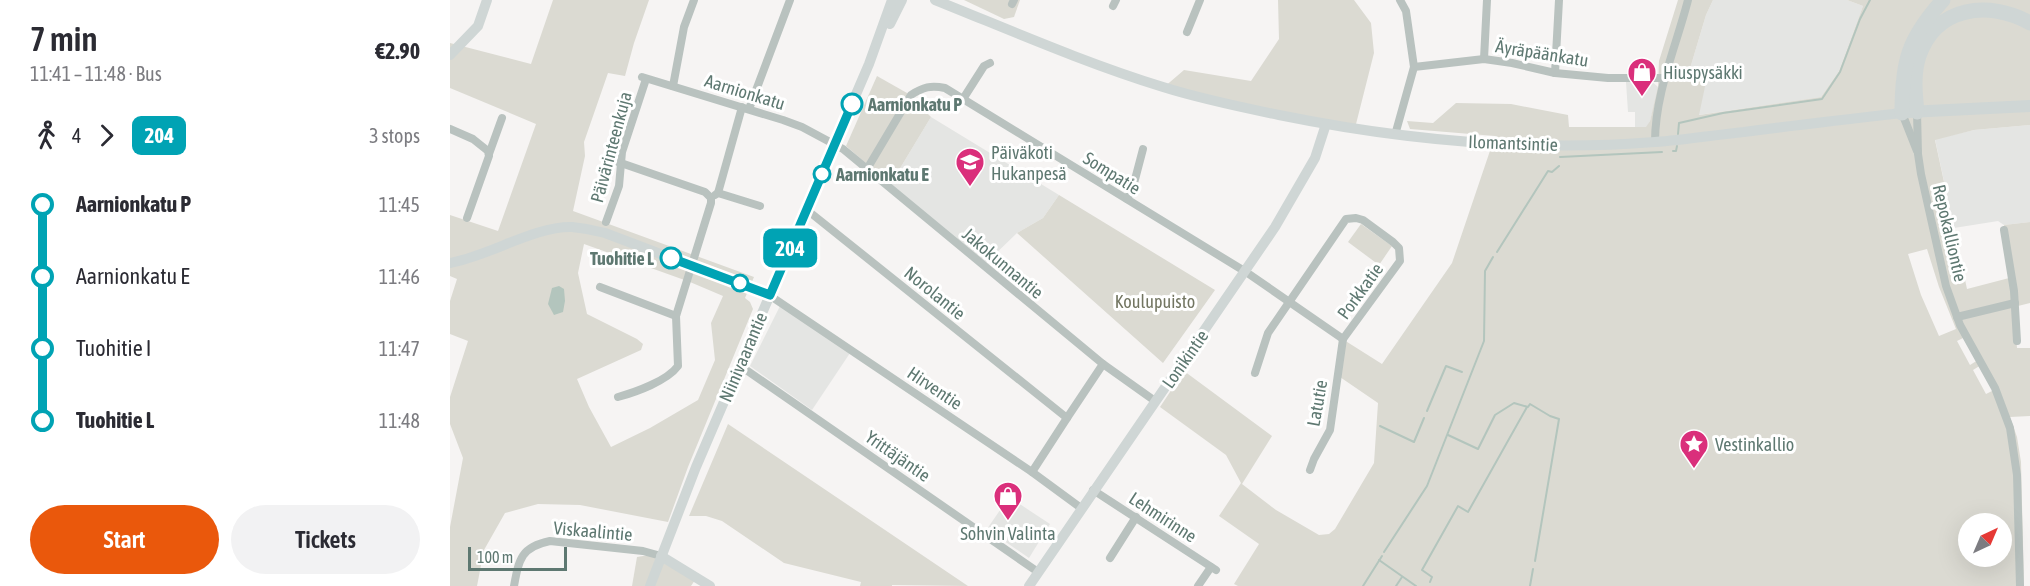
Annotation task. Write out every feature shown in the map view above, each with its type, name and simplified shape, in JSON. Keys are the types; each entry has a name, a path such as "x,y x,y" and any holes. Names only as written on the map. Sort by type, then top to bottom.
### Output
{"highway":[{"path":"1910,112 1904,67 1909,49 1923,23 1944,0"},
{"path":"1910,112 1919,56 1927,38 1942,21 1966,7 1988,5 2008,9 2030,23"}],"main road":[{"path":"450,55 478,26 488,0"},
{"name":"Niinivaarantie","path":"650,586 739,365 869,64 892,0"},
{"name":"Niinivaarantie","path":"869,64 902,0"},
{"name":"Ilomantsintie","path":"935,0 1098,65 1164,87 1238,107 1326,124 1450,141 1552,145 1654,142 1910,112 2030,106"},
{"name":"Ilomantsintie","path":"955,0 1010,30"},
{"name":"Lonikintie","path":"1029,586 1246,272 1300,186 1315,158 1326,124"},
{"path":"450,263 467,260 547,230 570,227 605,233 770,295"},
{"path":"661,556 710,586"}],"street":[{"path":"673,86 684,27 694,0"},
{"path":"618,397 650,385 674,372 678,366 676,315 711,204 746,108 790,0"},
{"path":"1187,32 1200,0"},
{"path":"1395,135 1414,67 1406,11 1400,0"},
{"path":"1484,59 1487,0"},
{"path":"1555,73 1559,0"},
{"path":"1654,142 1665,78 1688,0"},
{"name":"Äyräpäänkatu","path":"1414,67 1484,59 1555,73 1608,78 1665,78"},
{"path":"963,99 984,66 990,63"},
{"name":"Aarnionkatu","path":"644,78 802,127 835,144"},
{"name":"Päivärinteenkuja","path":"606,222 619,186 619,162 644,78"},
{"name":"Sompatie","path":"867,169 911,95 922,87 945,88 1246,272"},
{"name":"Repokalliontie","path":"1910,112 1918,154"},
{"name":"Repokalliontie","path":"1910,112 1941,269 1957,317 1995,388 2010,428 2017,475 2020,586"},
{"path":"467,218 502,118"},
{"path":"450,129 486,147 489,156"},
{"name":"Jakokunnantie","path":"835,144 1103,364 1155,401"},
{"path":"1127,199 1133,187 1143,149"},
{"path":"619,162 705,192 760,206"},
{"name":"Norolantie","path":"807,210 1067,418"},
{"name":"Porkkatie","path":"1246,272 1343,339 1400,261 1399,248 1363,220 1351,218 1342,223 1289,301"},
{"path":"2004,230 2015,303 2017,341"},
{"path":"600,287 676,315"},
{"name":"Hirventie","path":"770,295 1032,472 1081,508"},
{"path":"1255,373 1268,333 1289,301"},
{"path":"1957,317 2015,303"},
{"name":"Latutie","path":"1310,470 1330,430 1343,339"},
{"path":"1032,472 1103,364"},
{"name":"Yrittäjäntie","path":"739,365 1038,572"},
{"name":"Lehmirinne","path":"1094,490 1213,568 1198,586"},
{"path":"1110,558 1136,518"},
{"name":"Viskaalintie","path":"514,586 521,560 527,549 550,541 644,551 661,556"}],"shaded area":[{"path":"1713,0 1847,0 1863,6 1839,71 1821,97 1698,115 1686,82 1706,15"},
{"path":"1651,81 1658,87 1658,91 1650,121 1647,127 1635,128 1635,112 1628,112 1626,82"},
{"name":"Päiväkoti Hukanpesä","path":"931,117 1059,195 1043,218 1017,233 986,263 881,176 899,170"},
{"path":"2030,125 2030,222 2004,225 1998,221 1954,228 1935,139 1974,130"},
{"path":"559,286 564,289 565,301 563,312 554,315 548,304 552,288"},
{"path":"780,306 850,353 812,410 750,366"},
{"path":"1009,497 1050,524 1029,558 987,529"}],"green space":[{"path":"553,0 649,0 625,76 608,73 584,142 585,156 573,211 754,277 745,298 753,309 688,467 668,522 580,505 538,504 505,513 484,550 477,586 450,586 450,527 463,458 450,424 450,397 468,341 450,334 450,301 457,279 450,276 450,215 498,231 536,124 450,88 450,43 531,64","holes":["584,244 723,296 711,323 715,360 698,400 650,428 611,447 577,379 641,350 643,344 587,314 578,273"]},
{"path":"964,0 1020,0 1014,17 1004,19"},
{"path":"1278,0 1354,0 1371,23 1374,53 1355,128 1163,88 1184,70 1251,81 1279,39"},
{"path":"1678,0 1713,0 1706,15 1686,82 1706,82 1699,115 1821,97 1839,71 1863,6 1847,0 2030,0 2030,21 1983,3 1926,38 1915,109 1943,112 2030,110 2030,125 1974,130 1935,140 1967,289 2013,277 2004,225 2030,222 2030,303 2014,307 2017,348 2030,348 2030,416 2010,417 2017,437 2021,462 2024,586 1238,586 1234,584 1259,544 1219,516 1241,483 1226,455 1160,407 1184,371 1272,436 1242,484 1276,510 1319,535 1329,534 1335,529 1374,463 1378,403 1337,375 1344,340 1382,364 1452,263 1495,136 1410,129 1407,121 1433,123 1456,103 1511,104 1568,115 1569,127 1646,127 1650,121 1658,87 1659,61","holes":["1927,249 1956,329 1939,336 1921,295 1908,254","1965,337 1978,360 1970,365 1957,341","1981,365 1994,390 1986,394 1973,370"]},
{"path":"1966,10 2030,26 2030,103 1919,109 1924,48"},
{"path":"877,76 907,93 931,117 899,170 881,176 846,146"},
{"name":"Koulupuisto","path":"1059,195 1215,290 1163,363 1017,233 1043,218"},
{"path":"1361,224 1392,246 1379,265 1348,242"},
{"path":"728,424 968,586 860,586 861,582 784,563 722,521 706,516 689,516"},
{"path":"649,555 695,580 691,586 632,586 637,557"}],"waterway":[{"path":"1678,134 1679,123 1723,113 1822,99 1840,72 1860,19 1870,0"},
{"path":"1673,151 1676,151 1677,146"},
{"path":"1560,157 1662,152"},
{"path":"1497,252 1548,171 1552,172 1559,166"},
{"path":"1384,552 1427,486 1484,341 1485,271 1493,257"},
{"path":"1427,411 1446,366 1462,372"},
{"path":"1448,435 1478,449 1495,415 1514,403 1528,407 1530,404 1559,419 1535,561"},
{"path":"1430,582 1432,577 1422,570 1458,506 1468,512 1527,407"},
{"path":"1380,426 1414,442 1424,418"},
{"path":"1363,586 1382,556"},
{"path":"1379,560 1416,586"},
{"path":"1530,586 1533,569"},
{"path":"1396,586 1402,577"}],"bus line":[{"name":"204","path":"671,258 770,295 852,104"}],"place":[{"name":"Hiuspysäkki","path":"1642,98"},
{"name":"Aarnionkatu P","path":"852,104"},
{"name":"Aarnionkatu E","path":"822,174"},
{"name":"Päiväkoti Hukanpesä","path":"970,188"},
{"name":"Tuohitie L","path":"671,258"},
{"name":"Vestinkallio","path":"1694,470"},
{"name":"Sohvin Valinta","path":"1008,522"}]}
